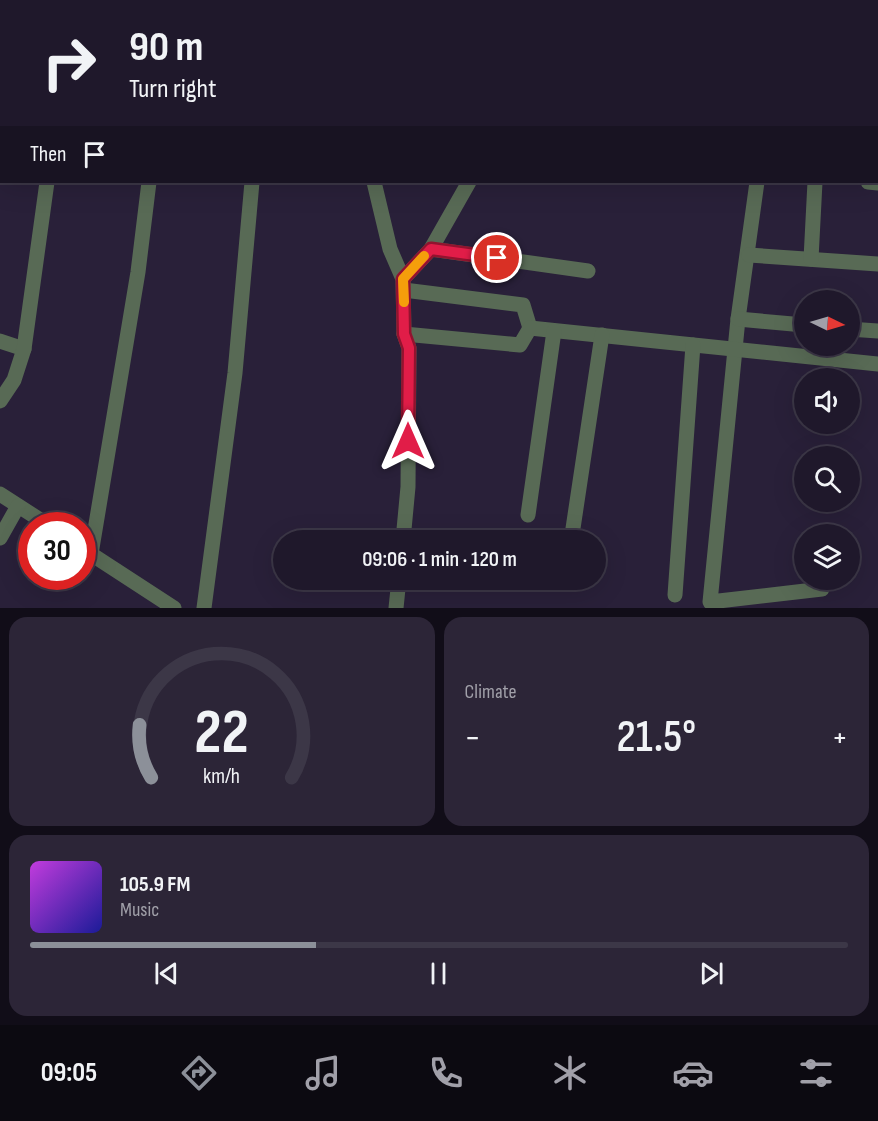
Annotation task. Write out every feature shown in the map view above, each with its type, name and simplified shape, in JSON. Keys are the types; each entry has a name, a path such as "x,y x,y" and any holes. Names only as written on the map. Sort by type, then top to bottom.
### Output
{"street":[{"path":"0,402 14,380 24,349 47,183"},
{"path":"94,512 138,272 149,183"},
{"path":"204,608 235,373 252,183"},
{"path":"374,183 390,249 404,285 404,334 409,348 408,487 404,530"},
{"path":"404,285 431,249 468,183"},
{"path":"757,183 749,255 738,319 737,350 710,602 813,590"},
{"path":"811,259 815,183"},
{"path":"431,249 588,271"},
{"path":"749,255 878,264"},
{"path":"404,285 523,305 530,328 520,345 404,334"},
{"path":"738,319 794,324"},
{"path":"530,328 878,364"},
{"path":"528,515 554,330"},
{"path":"860,330 878,332"},
{"path":"573,530 602,335"},
{"path":"0,341 24,349"},
{"path":"675,595 693,345"},
{"path":"0,494 27,512"},
{"path":"0,538 18,506"},
{"path":"96,557 174,608"},
{"path":"396,608 398,590"}],"slow traffic":[{"path":"404,302 403,279 424,256"}],"route":[{"path":"408,441 409,348 404,334 403,279 431,249 497,258"}]}
